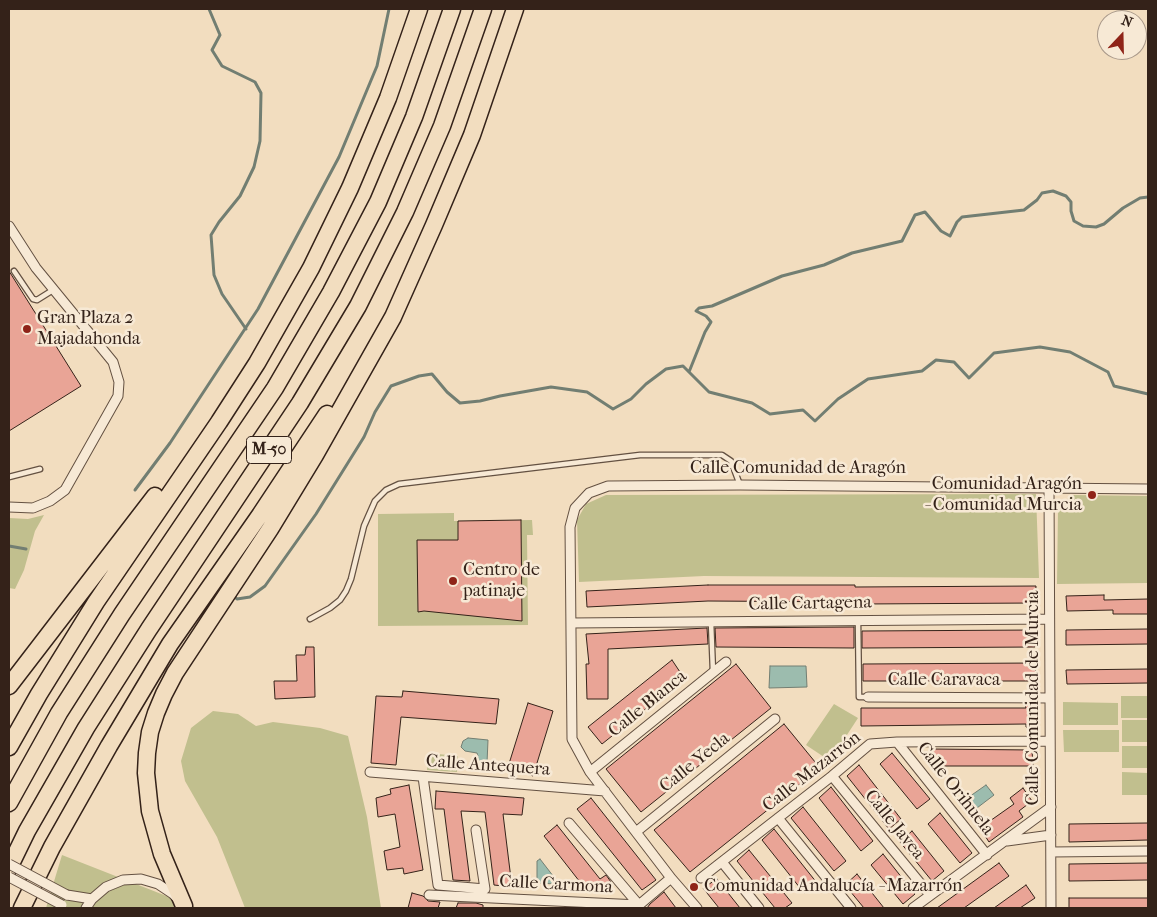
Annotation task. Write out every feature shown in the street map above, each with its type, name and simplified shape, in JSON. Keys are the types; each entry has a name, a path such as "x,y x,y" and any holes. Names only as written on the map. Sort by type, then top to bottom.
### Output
{"highway":[{"path":"9,747 39,694 96,602 246,380 311,268 350,188 388,98 419,9"},
{"name":"M-50","path":"9,803 59,713 122,614 275,388 331,292 382,194 414,117 452,9"},
{"name":"M-50","path":"9,866 86,728 149,629 300,403 358,306 405,212 438,135 483,9"},
{"path":"183,908 162,854 150,811 146,773 147,753 150,732 156,713 175,673 270,529 359,379 393,317 472,135 515,9"},
{"path":"22,908 52,847 108,746 170,644 255,522 324,418 384,317 434,225"},
{"path":"9,686 143,513 300,287"}],"street":[{"path":"9,226 36,268 113,362 120,382 118,396 64,490 50,501 33,508 9,506"},
{"name":"Calle Comunidad de Aragón","path":"571,623 570,527 575,508 589,493 608,486 740,484 1148,489"},
{"name":"Calle Comunidad de Murcia","path":"1049,488 1051,908"},
{"name":"Calle Cartagena","path":"571,623 1049,619"},
{"path":"571,623 572,739 590,772 671,878 697,908"},
{"name":"Calle Blanca","path":"590,772 726,662"},
{"name":"Calle Caravaca","path":"868,697 1050,698"},
{"name":"Calle Yecla","path":"636,832 775,719"},
{"name":"Calle Mazarrón","path":"701,878 870,744 897,742 1050,741"},
{"name":"Calle Orihuela","path":"897,742 987,855"},
{"name":"Calle Antequera","path":"370,772 605,791"},
{"name":"Calle Javea","path":"832,776 930,895"},
{"path":"423,777 438,885 485,888 476,830"},
{"path":"913,908 1051,807"},
{"path":"778,818 851,908"},
{"path":"569,823 639,907 671,878"},
{"path":"1006,841 1051,835"},
{"path":"1051,852 1148,851"},
{"path":"722,862 759,908"},
{"path":"9,866 67,895 92,899"},
{"path":"9,877 65,906"},
{"path":"86,908 92,899 106,887 123,880 141,879 158,884 173,894 183,908"},
{"name":"Calle Carmona","path":"429,895 639,907"}],"lane":[{"path":"14,270 32,299 37,300 53,290"},
{"path":"310,619 330,608 340,600 346,591 351,580 368,514 375,501 386,490 399,484 640,455 722,455 731,461 740,484"},
{"path":"9,477 40,469"},
{"path":"858,620 858,697 868,697"},
{"path":"711,622 713,672"}],"shaded area":[{"path":"1036,494 1039,578 704,576 579,582 577,520 586,504 606,495"},
{"path":"1074,495 1148,496 1148,583 1057,584 1058,510 1064,501"},
{"name":"Centro de patinaje","path":"454,513 454,521 532,520 533,535 527,535 528,625 378,626 378,514"},
{"path":"44,515 35,531 24,570 15,589 9,588 9,518 28,519"},
{"path":"770,666 806,666 807,687 769,688"},
{"path":"1121,696 1148,696 1148,718 1121,718"},
{"path":"1063,702 1118,703 1118,725 1063,725"},
{"path":"834,704 858,718 830,761 806,745"},
{"path":"213,711 238,714 256,726 273,722 320,728 348,736 367,817 381,908 245,908 217,837 185,781 181,761 191,728"},
{"path":"1122,720 1148,720 1148,742 1122,742"},
{"path":"1063,730 1119,730 1119,752 1064,752"},
{"path":"468,738 488,740 487,763 485,766 478,766 473,763 473,759 478,756 477,753 465,751 461,747 463,741"},
{"path":"1122,746 1148,746 1148,768 1122,768"},
{"path":"428,753 458,756 457,772 427,770"},
{"path":"1122,772 1148,773 1148,795 1122,795"},
{"path":"986,785 994,795 973,811 966,799"},
{"path":"62,855 197,908 46,908"},
{"path":"540,859 557,881 556,884 537,883 537,861"}],"building":[{"name":"Gran Plaza 2 Majadahonda","path":"9,271 81,386 9,431"},
{"path":"521,520 522,621 424,611 418,612 417,540 458,540 458,521"},
{"path":"708,585 855,585 855,587 1036,586 1035,603 861,604 861,602 708,601 587,607 586,591"},
{"path":"1104,595 1104,600 1148,599 1148,614 1113,614 1113,610 1067,611 1066,596"},
{"path":"854,627 854,648 716,647 715,628"},
{"path":"707,628 708,644 608,649 608,699 587,699 586,664 589,664 586,634"},
{"path":"1148,629 1148,644 1066,645 1066,630"},
{"path":"1036,630 1035,647 862,648 862,631"},
{"path":"306,647 314,647 315,697 275,699 274,681 297,681 296,655 305,655"},
{"path":"672,660 684,678 602,744 588,727"},
{"path":"1036,663 1035,681 863,681 863,664"},
{"path":"736,664 771,708 641,812 606,769"},
{"path":"1148,669 1148,683 1067,684 1066,670"},
{"path":"403,691 499,699 496,724 401,717 396,765 371,763 376,696 402,697"},
{"path":"528,703 553,711 533,776 508,767"},
{"path":"1025,705 1036,705 1036,727 1026,727 1026,724 861,726 861,708 1026,708"},
{"path":"784,724 820,768 690,872 654,830"},
{"path":"931,749 1032,750 1033,766 931,766"},
{"path":"892,753 930,799 917,809 880,764"},
{"path":"859,765 901,819 889,829 847,776"},
{"path":"409,785 423,870 404,874 403,868 387,870 384,851 400,847 395,814 378,817 376,798 391,794 390,789"},
{"path":"831,787 873,841 861,851 819,798"},
{"path":"1023,788 1032,801 1019,811 1023,817 989,842 980,828 1014,804 1010,798"},
{"path":"436,791 524,798 522,815 503,814 512,887 494,885 485,812 461,811 470,881 453,880 444,809 435,809"},
{"path":"591,798 656,880 642,890 577,809"},
{"path":"803,807 846,861 834,871 791,818"},
{"path":"940,813 972,853 960,863 928,824"},
{"path":"1148,823 1148,840 1069,842 1069,824"},
{"path":"557,825 600,879 606,875 611,882 598,893 593,886 587,891 544,836"},
{"path":"774,829 817,883 804,893 762,840"},
{"path":"912,831 944,871 932,881 900,842"},
{"path":"749,850 792,903 785,908 775,908 737,861"},
{"path":"883,854 915,894 903,904 871,865"},
{"path":"999,863 1009,876 964,908 937,908"},
{"path":"1148,863 1148,880 1069,881 1069,864"},
{"path":"857,874 884,908 864,908 845,885"},
{"path":"717,879 740,908 719,908 703,888"},
{"path":"1026,885 1035,898 1020,908 994,908"},
{"path":"664,892 676,908 647,908 650,904"},
{"path":"412,893 423,896 428,901 440,902 438,908 408,908"},
{"path":"1069,898 1148,898 1148,908 1069,908"},
{"path":"458,903 476,903 483,905 483,908 456,908"}],"waterway":[{"path":"209,9 220,35 212,50 222,66 255,82 261,93 260,141 254,167 240,196 211,235 214,275 222,294 246,329"},
{"path":"135,490 170,443 258,309 339,157 377,66 389,9"},
{"path":"689,372 711,322 706,316 696,311 699,308 712,306 782,276 824,265 852,253 902,241 915,215 925,212 941,231 950,236 957,222 962,217 1024,210 1037,200 1042,193 1053,191 1066,196 1071,202 1074,221 1083,226 1096,227 1104,224 1123,208 1140,198 1148,197"},
{"path":"234,596 237,599 250,597 265,586 316,514 364,437 375,412 391,386 419,376 432,374 447,392 460,403 551,387 587,392 613,409 631,399 646,384 666,369 683,366 709,392 752,403 770,414 803,410 815,421 838,399 868,379 922,371 936,360 954,362 969,378 994,353 1040,347 1070,352 1108,372 1114,386 1148,394"},
{"path":"9,546 26,549"}],"place":[{"name":"Gran Plaza 2 Majadahonda","path":"27,329"},
{"name":"Comunidad Aragón - Comunidad Murcia","path":"1092,495"},
{"name":"Centro de patinaje","path":"453,581"},
{"name":"Comunidad Andalucía - Mazarrón","path":"694,887"}]}
